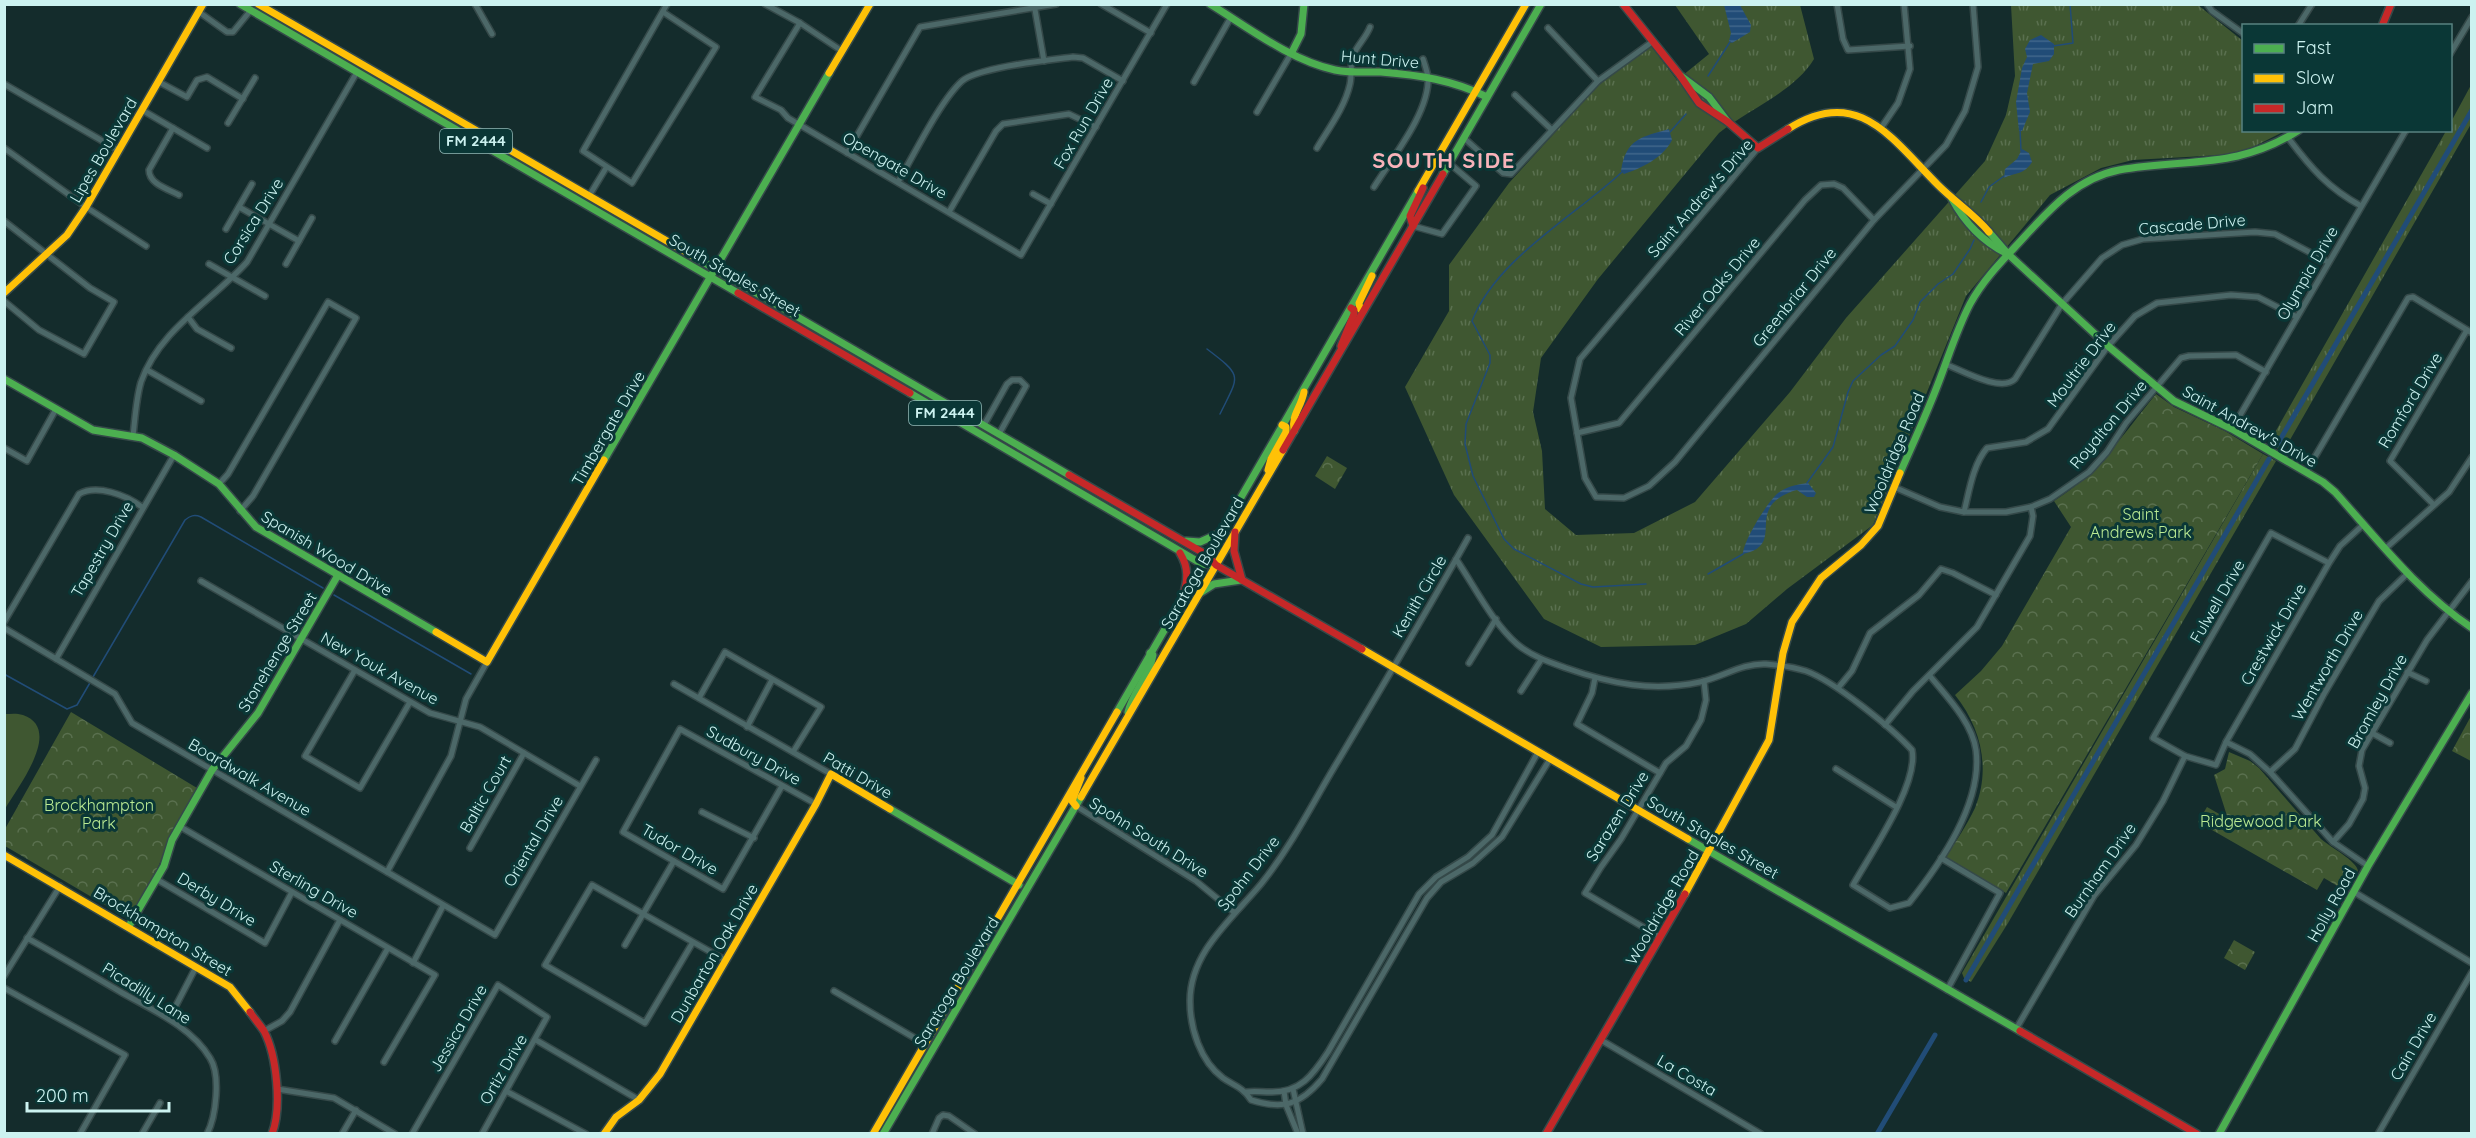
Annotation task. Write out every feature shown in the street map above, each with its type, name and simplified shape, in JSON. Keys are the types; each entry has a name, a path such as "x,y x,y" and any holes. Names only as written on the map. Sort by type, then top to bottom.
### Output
{"main road":[{"name":"Lipes Boulevard","path":"4,293 67,235 86,207 203,4"},
{"name":"South Staples Street","path":"240,4 1035,465 1178,551 1202,564 1216,565"},
{"name":"South Staples Street","path":"258,4 1207,555 1216,565 2197,1134"},
{"name":"Timbergate Drive","path":"488,662 870,4"},
{"name":"Hunt Drive","path":"1210,4 1292,52 1323,66 1351,71 1443,78 1477,90 1487,97"},
{"path":"1292,52 1300,34 1304,4"},
{"name":"Saratoga Boulevard","path":"873,1134 1526,4"},
{"name":"Saratoga Boulevard","path":"883,1134 1127,720 1541,4"},
{"path":"1623,4 1699,103 1728,122 1758,148"},
{"path":"2383,24 2391,4"},
{"path":"336,60 360,64"},
{"path":"357,72 362,70 381,76"},
{"path":"1679,74 1709,97 1728,122"},
{"name":"Saint Andrew's Drive","path":"1758,148 1805,118 1840,111 1860,116 1881,128 1952,199 1968,222 2001,251 2008,254 2108,346 2174,401 2232,429 2306,472 2335,492 2408,573 2447,612 2472,628"},
{"name":"Wooldridge Road","path":"1546,1134 1709,852 1769,740 1787,637 1801,606 1821,578 1870,536 1878,526 1974,297 2008,254 2058,200 2095,178 2139,167 2238,159 2268,150 2289,139 2297,132"},
{"path":"1413,225 1409,220 1421,197 1427,177"},
{"path":"567,193 585,198 589,196"},
{"path":"589,206 594,204 610,208"},
{"path":"1363,311 1359,303 1370,284 1376,265"},
{"path":"1340,351 1343,334 1354,316 1354,310 1350,308"},
{"name":"Spanish Wood Drive","path":"4,379 93,430 150,441 174,455 219,484 256,527 488,662"},
{"path":"1294,431 1292,420 1302,402 1305,386"},
{"path":"911,393 928,397 931,394"},
{"path":"932,405 935,402 950,405"},
{"path":"1266,479 1271,459 1286,432 1286,427 1282,425"},
{"path":"1035,465 1051,464"},
{"path":"1200,593 1221,582 1242,580 1233,556 1235,532"},
{"path":"1183,541 1200,542 1220,533"},
{"path":"1178,551 1188,566 1189,576 1183,596"},
{"name":"Stonehenge Street","path":"129,926 164,866 179,826 212,770 258,713 338,575"},
{"path":"1127,720 1131,698 1154,657 1150,653"},
{"name":"Holly Road","path":"2219,1134 2368,866 2472,693"},
{"path":"1076,806 1072,801 1078,790 1082,770"},
{"name":"Dunbarton Oak Drive","path":"604,1134 616,1117 639,1100 660,1074 816,804 831,774"},
{"name":"Patti Drive","path":"831,774 1028,889"},
{"name":"Brockhampton Street","path":"6,858 60,886 230,987 264,1030 272,1052 277,1089 275,1126 272,1134"},
{"path":"916,1077 927,1049 924,1044"}],"street":[{"path":"475,4 492,34"},
{"path":"663,12 716,47 632,183 583,151 667,4"},
{"path":"765,4 800,23 842,51"},
{"path":"847,153 920,27 1056,4"},
{"path":"1101,4 1151,33"},
{"name":"Fox Run Drive","path":"1022,255 1167,4"},
{"path":"1837,4 1843,39 1848,50 1910,46"},
{"path":"1881,128 1898,103 1910,69 1910,46 1904,4"},
{"name":"Greenbriar Drive","path":"1577,433 1585,478 1596,497 1624,498 1649,486 1675,462 1874,220 1946,146 1965,111 1978,67 1972,4"},
{"path":"2207,4 2212,11 2242,33"},
{"path":"2299,24 2312,4"},
{"path":"1035,6 1044,61"},
{"path":"199,12 227,32 233,32 251,10"},
{"path":"1194,82 1231,17"},
{"path":"2452,52 2472,17"},
{"name":"Opengate Drive","path":"800,23 755,97 781,110 799,125 1022,255"},
{"path":"1317,147 1344,102 1353,57 1370,27"},
{"path":"1548,28 1598,81"},
{"path":"1464,138 1503,173 1511,174 1598,81 1652,42"},
{"path":"1257,112 1292,52"},
{"path":"898,182 948,97 963,80 981,72 1073,57 1083,58 1123,81"},
{"path":"1374,187 1420,112 1426,95 1428,77 1423,59"},
{"name":"Corsica Drive","path":"132,436 141,383 147,370 174,329 247,262 357,72"},
{"path":"159,82 187,98 197,80 207,77 243,99"},
{"path":"228,123 255,78"},
{"path":"4,84 118,150"},
{"path":"1515,95 1551,129"},
{"path":"142,110 207,148"},
{"path":"949,212 996,131 1003,124 1069,114 1096,128"},
{"path":"173,128 149,170 149,175 151,180 179,195"},
{"name":"Olympia Drive","path":"2232,429 2405,132"},
{"path":"2289,139 2323,180 2337,193 2361,206"},
{"path":"4,148 86,207 146,246"},
{"name":"Saint Andrew's Drive","path":"1577,433 1571,398 1580,359 1758,148"},
{"path":"1413,225 1442,234 1476,186 1449,163"},
{"path":"589,196 606,168"},
{"path":"226,229 252,184"},
{"name":"River Oaks Drive","path":"1577,433 1619,423 1805,200 1821,185 1834,184 1843,188 1874,220"},
{"path":"1033,194 1051,204"},
{"path":"239,207 299,241"},
{"path":"286,264 312,218"},
{"path":"4,221 90,288 114,302 84,354 39,330 4,301"},
{"name":"Cascade Drive","path":"1945,364 1998,385 2009,384 2015,379 2062,304 2103,258 2122,245 2143,239 2255,232 2276,234 2328,261"},
{"path":"208,264 265,296"},
{"name":"Moultrie Drive","path":"1964,512 1971,485 1987,448 2026,442 2048,429 2108,346 2135,316 2157,303 2231,295 2258,297 2297,317"},
{"path":"2306,472 2404,304 2411,297 2469,331"},
{"path":"219,484 228,474 328,302 356,318 253,496 240,511"},
{"path":"188,317 197,328 231,348"},
{"name":"Romford Drive","path":"2434,505 2390,461 2469,331"},
{"name":"Royalton Drive","path":"1894,487 1940,507 1964,512 1994,514 2031,507 2063,491 2089,472 2107,452 2126,423 2158,388 2176,362 2189,356 2236,355 2266,372"},
{"path":"147,370 201,401"},
{"path":"984,425 1007,384 1012,380 1020,380 1026,386 999,434"},
{"path":"4,448 27,461 56,409"},
{"name":"Tapestry Drive","path":"56,659 174,455"},
{"path":"2386,548 2455,485 2472,458"},
{"path":"4,622 79,494 87,489 98,490 130,498 142,507"},
{"path":"1884,725 1913,691 1977,627 2030,536 2033,516 2031,507"},
{"name":"Crestwick Drive","path":"2185,756 2216,765 2226,742 2329,563 2340,546 2364,524"},
{"name":"Fulwell Drive","path":"2185,756 2153,738 2271,533 2329,563"},
{"name":"Kenith Circle","path":"1394,667 1468,538"},
{"path":"1456,559 1496,619 1517,644 1541,660 1614,683 1656,688 1704,681 1751,664 1781,666 1806,671 1838,688 1912,750 1914,760 1904,796 1853,885 1890,908 1909,903 1941,858 1969,807 1974,780 1976,749 1966,723 1930,676"},
{"path":"1838,688 1852,671 1870,633 1919,595 1941,569 1996,595"},
{"name":"Wentworth Drive","path":"2270,772 2295,749 2324,694 2379,601 2408,573"},
{"name":"New Youk Avenue","path":"201,581 410,702 438,716 480,727 580,786"},
{"name":"Bromley Drive","path":"2334,842 2349,824 2362,799 2365,788 2359,766 2362,750 2447,612 2472,581"},
{"path":"1469,663 1496,619"},
{"name":"Boardwalk Avenue","path":"4,628 115,694 132,723 495,935"},
{"path":"699,698 725,652 821,707 793,752"},
{"path":"1521,691 1541,660"},
{"name":"Timbergate Drive","path":"387,872 451,756 466,699 488,662"},
{"name":"Spohn Drive","path":"1286,1104 1269,1105 1251,1100 1246,1092 1221,1076 1205,1057 1194,1036 1191,1018 1192,982 1201,956 1216,934 1277,862 1394,667"},
{"path":"355,670 305,756 360,788 410,702"},
{"path":"2408,672 2426,681"},
{"path":"1595,678 1592,693 1576,724 1660,773"},
{"path":"747,727 772,680"},
{"name":"Sarazen Drive","path":"1660,937 1586,892 1622,839 1666,763 1686,746 1701,720 1707,700 1704,681"},
{"name":"Patti Drive","path":"674,684 831,774"},
{"name":"Sudbury Drive","path":"623,832 680,729 816,804"},
{"path":"2372,733 2390,743"},
{"path":"2226,742 2250,754 2270,772 2334,842 2368,866"},
{"path":"1246,1092 1293,1089 1312,1076 1329,1052 1419,894 1436,877 1476,851 1492,835 1506,814 1538,752"},
{"name":"Baltic Court","path":"470,848 524,753"},
{"name":"Burnham Drive","path":"2016,1029 2094,896 2136,845 2163,801 2185,756"},
{"path":"1286,1104 1297,1101 1311,1092 1322,1079 1416,915 1441,882 1481,857 1502,837 1550,759"},
{"name":"Oriental Drive","path":"495,935 596,760"},
{"path":"1836,769 1896,807"},
{"path":"702,812 754,838 782,786"},
{"name":"Spohn South Drive","path":"1076,806 1196,881 1235,913"},
{"path":"1506,814 1512,818"},
{"name":"Sterling Drive","path":"179,826 435,975 384,1062"},
{"name":"Tudor Drive","path":"623,832 723,889 754,838"},
{"path":"1476,851 1481,857"},
{"path":"1941,858 2000,893 1947,990"},
{"path":"625,945 674,861"},
{"name":"Derby Drive","path":"156,879 265,943 292,892"},
{"path":"693,942 645,1023 545,965 592,885 725,960"},
{"path":"4,976 60,886"},
{"path":"2354,892 2472,963"},
{"path":"414,963 443,906"},
{"path":"1410,911 1416,915"},
{"path":"264,1030 282,1021 290,1012 340,920"},
{"name":"Picadilly Lane","path":"27,938 169,1020 194,1039 212,1059 216,1086 215,1108 207,1134"},
{"path":"335,1041 388,948"},
{"path":"169,1020 196,967"},
{"name":"Cain Drive","path":"2378,1134 2472,972"},
{"path":"1371,977 1378,981"},
{"name":"Jessica Drive","path":"412,1134 498,985 547,1017"},
{"path":"4,988 125,1055 80,1134"},
{"path":"834,991 924,1044"},
{"name":"Ortiz Drive","path":"482,1134 547,1017"},
{"path":"536,1040 639,1100"},
{"name":"La Costa","path":"1600,1040 1761,1134"},
{"path":"1329,1052 1335,1056"},
{"path":"277,1089 334,1098 395,1134"},
{"path":"1293,1089 1303,1134"},
{"path":"506,1091 586,1134"},
{"path":"1284,1091 1286,1104 1298,1134"},
{"path":"142,1134 160,1103"},
{"path":"342,1134 356,1110"},
{"path":"932,1134 939,1118 943,1115 949,1116 975,1134"}],"green space":[{"path":"1675,5 1800,5 1814,59 1805,71 1783,91 1719,133 1598,279 1541,358 1533,412 1542,451 1545,509 1576,535 1634,533 1695,502 1790,392 1846,318 1985,161 2006,115 2015,76 2011,5 2198,5 2242,40 2242,132 2283,132 2239,154 2133,160 2101,168 2050,195 1966,296 1873,525 1787,589 1746,624 1695,645 1601,647 1544,619 1454,495 1405,387 1449,311 1449,265 1509,183 1597,86 1651,46 1677,80 1709,54"},
{"path":"2471,85 2471,124 2283,452 2269,443 2445,132 2452,132 2452,120"},
{"name":"Saint Andrews Park","path":"2156,394 2174,407 2225,431 2263,454 2006,893 1946,857 1975,808 1980,793 1983,764 1977,735 1964,707 1955,695 1981,671 2002,646 2071,527 2054,501 2070,490 2097,465"},
{"path":"2263,454 2276,461 2008,923 1971,982 1964,978 1962,973"},
{"path":"1327,456 1347,468 1335,489 1315,476"},
{"name":"Brockhampton Park","path":"71,712 197,788 172,834 156,872 129,919 5,846 5,829"},
{"path":"5,714 23,715 34,722 39,733 34,759 5,809"},
{"path":"2471,716 2472,761 2452,751"},
{"name":"Ridgewood Park","path":"2229,752 2250,761 2259,768 2321,839 2353,863 2358,871 2346,891 2324,878 2317,890 2198,822 2207,807 2228,819 2214,775 2225,769"},
{"path":"2234,940 2255,952 2245,970 2224,958"}],"water":[{"path":"1724,5 1740,5 1751,25 1750,32 1732,43 1729,41 1731,33"},
{"path":"2041,35 2054,44 2054,54 2049,61 2033,64 2027,93 2030,112 2022,131 2019,131 2016,102 2022,68 2027,57 2025,49 2030,40"},
{"path":"1669,129 1672,140 1658,157 1631,172 1624,174 1621,171 1623,160 1631,145 1643,137"},
{"path":"2022,149 2029,153 2032,162 2023,171 2004,178 2005,169 2017,159"},
{"path":"1808,483 1816,493 1814,497 1807,497 1797,490 1784,495 1774,503 1768,511 1762,544 1755,550 1743,554 1752,530 1776,495 1787,488"}],"waterway":[{"path":"2053,46 2073,43 2070,4"},
{"path":"1708,76 1730,42"},
{"path":"2277,445 2472,110"},
{"path":"1670,132 1686,114"},
{"path":"2020,129 2021,151"},
{"path":"1622,172 1518,258 1483,299 1472,321 1490,355 1490,363 1466,424 1465,444 1473,476 1504,539 1514,549 1581,584 1593,587 1646,584"},
{"path":"1981,202 1989,187 2004,176"},
{"path":"1807,483 1833,447 1853,381 1881,355 1895,346 1913,320 1920,302 1938,284 1953,274 1974,240"},
{"path":"1207,349 1227,365 1234,377 1234,384 1220,414"},
{"path":"1966,980 2269,459"},
{"path":"93,677 185,520 190,517 201,517 323,588"},
{"path":"1708,574 1743,554"},
{"path":"334,595 471,674"},
{"path":"4,674 67,709 77,705 91,681"},
{"path":"1877,1134 1935,1035"}],"traffic: fast":[{"path":"240,4 738,293"},
{"path":"1210,4 1270,42 1318,65 1341,71 1381,72 1449,82 1487,97"},
{"path":"1292,52 1301,34 1304,4"},
{"path":"1443,174 1541,4"},
{"path":"604,460 829,73"},
{"path":"1681,76 1709,97 1728,122"},
{"path":"1900,473 1970,304 2002,260 2061,200 2088,181 2119,170 2233,157 2276,143 2295,132"},
{"path":"1117,712 1418,191"},
{"path":"1952,199 1962,216 1975,231 2008,254"},
{"path":"1989,232 2008,254 2108,346 2174,401 2232,429 2323,482 2335,492 2416,582 2452,614 2472,628"},
{"path":"691,255 1069,475"},
{"path":"4,379 93,430 142,438 174,455 219,484 256,527 436,632"},
{"path":"910,393 1202,564 1216,565"},
{"path":"1186,541 1200,542 1220,533"},
{"path":"129,926 164,866 172,840 212,770 258,713 338,575"},
{"path":"1200,593 1214,584 1241,580"},
{"path":"1128,712 1151,662 1153,655 1150,653"},
{"path":"2219,1134 2368,866 2472,693"},
{"path":"883,1134 1081,797"},
{"path":"890,809 1019,885"},
{"path":"1688,839 2020,1031"}],"traffic: slow":[{"path":"4,293 67,235 86,207 203,4"},
{"path":"258,4 691,255"},
{"path":"829,73 870,4"},
{"path":"1418,191 1526,4"},
{"path":"1788,129 1813,117 1834,112 1854,115 1872,123 1889,135 1989,232"},
{"path":"1363,311 1359,303 1372,276"},
{"path":"1294,431 1295,416 1304,392"},
{"path":"1268,470 1271,459 1286,432 1286,427 1282,425"},
{"path":"1081,797 1283,450"},
{"path":"436,632 487,662 604,460"},
{"path":"1685,894 1769,740 1783,653 1792,622 1821,578 1861,545 1878,526 1900,473"},
{"path":"1362,649 1688,839"},
{"path":"873,1134 1117,712"},
{"path":"604,1134 616,1117 639,1100 660,1074 816,804 831,774 890,809"},
{"path":"1076,806 1072,801 1081,778"},
{"path":"4,855 230,987 250,1012"}],"traffic: jam":[{"path":"1623,4 1699,103 1728,122 1758,148 1788,129"},
{"path":"2383,24 2391,4"},
{"path":"1283,450 1443,174"},
{"path":"1413,226 1410,216 1423,188"},
{"path":"738,293 910,393"},
{"path":"1341,346 1354,314 1351,308"},
{"path":"1069,475 1207,555 1216,565 1362,649"},
{"path":"1235,532 1234,551 1242,580"},
{"path":"1180,553 1187,574 1183,596"},
{"path":"1546,1134 1685,894"},
{"path":"250,1012 264,1031 275,1068 277,1110 272,1134"},
{"path":"2020,1031 2197,1134"}],"district":[{"name":"SOUTH SIDE","path":"1444,160"}]}
